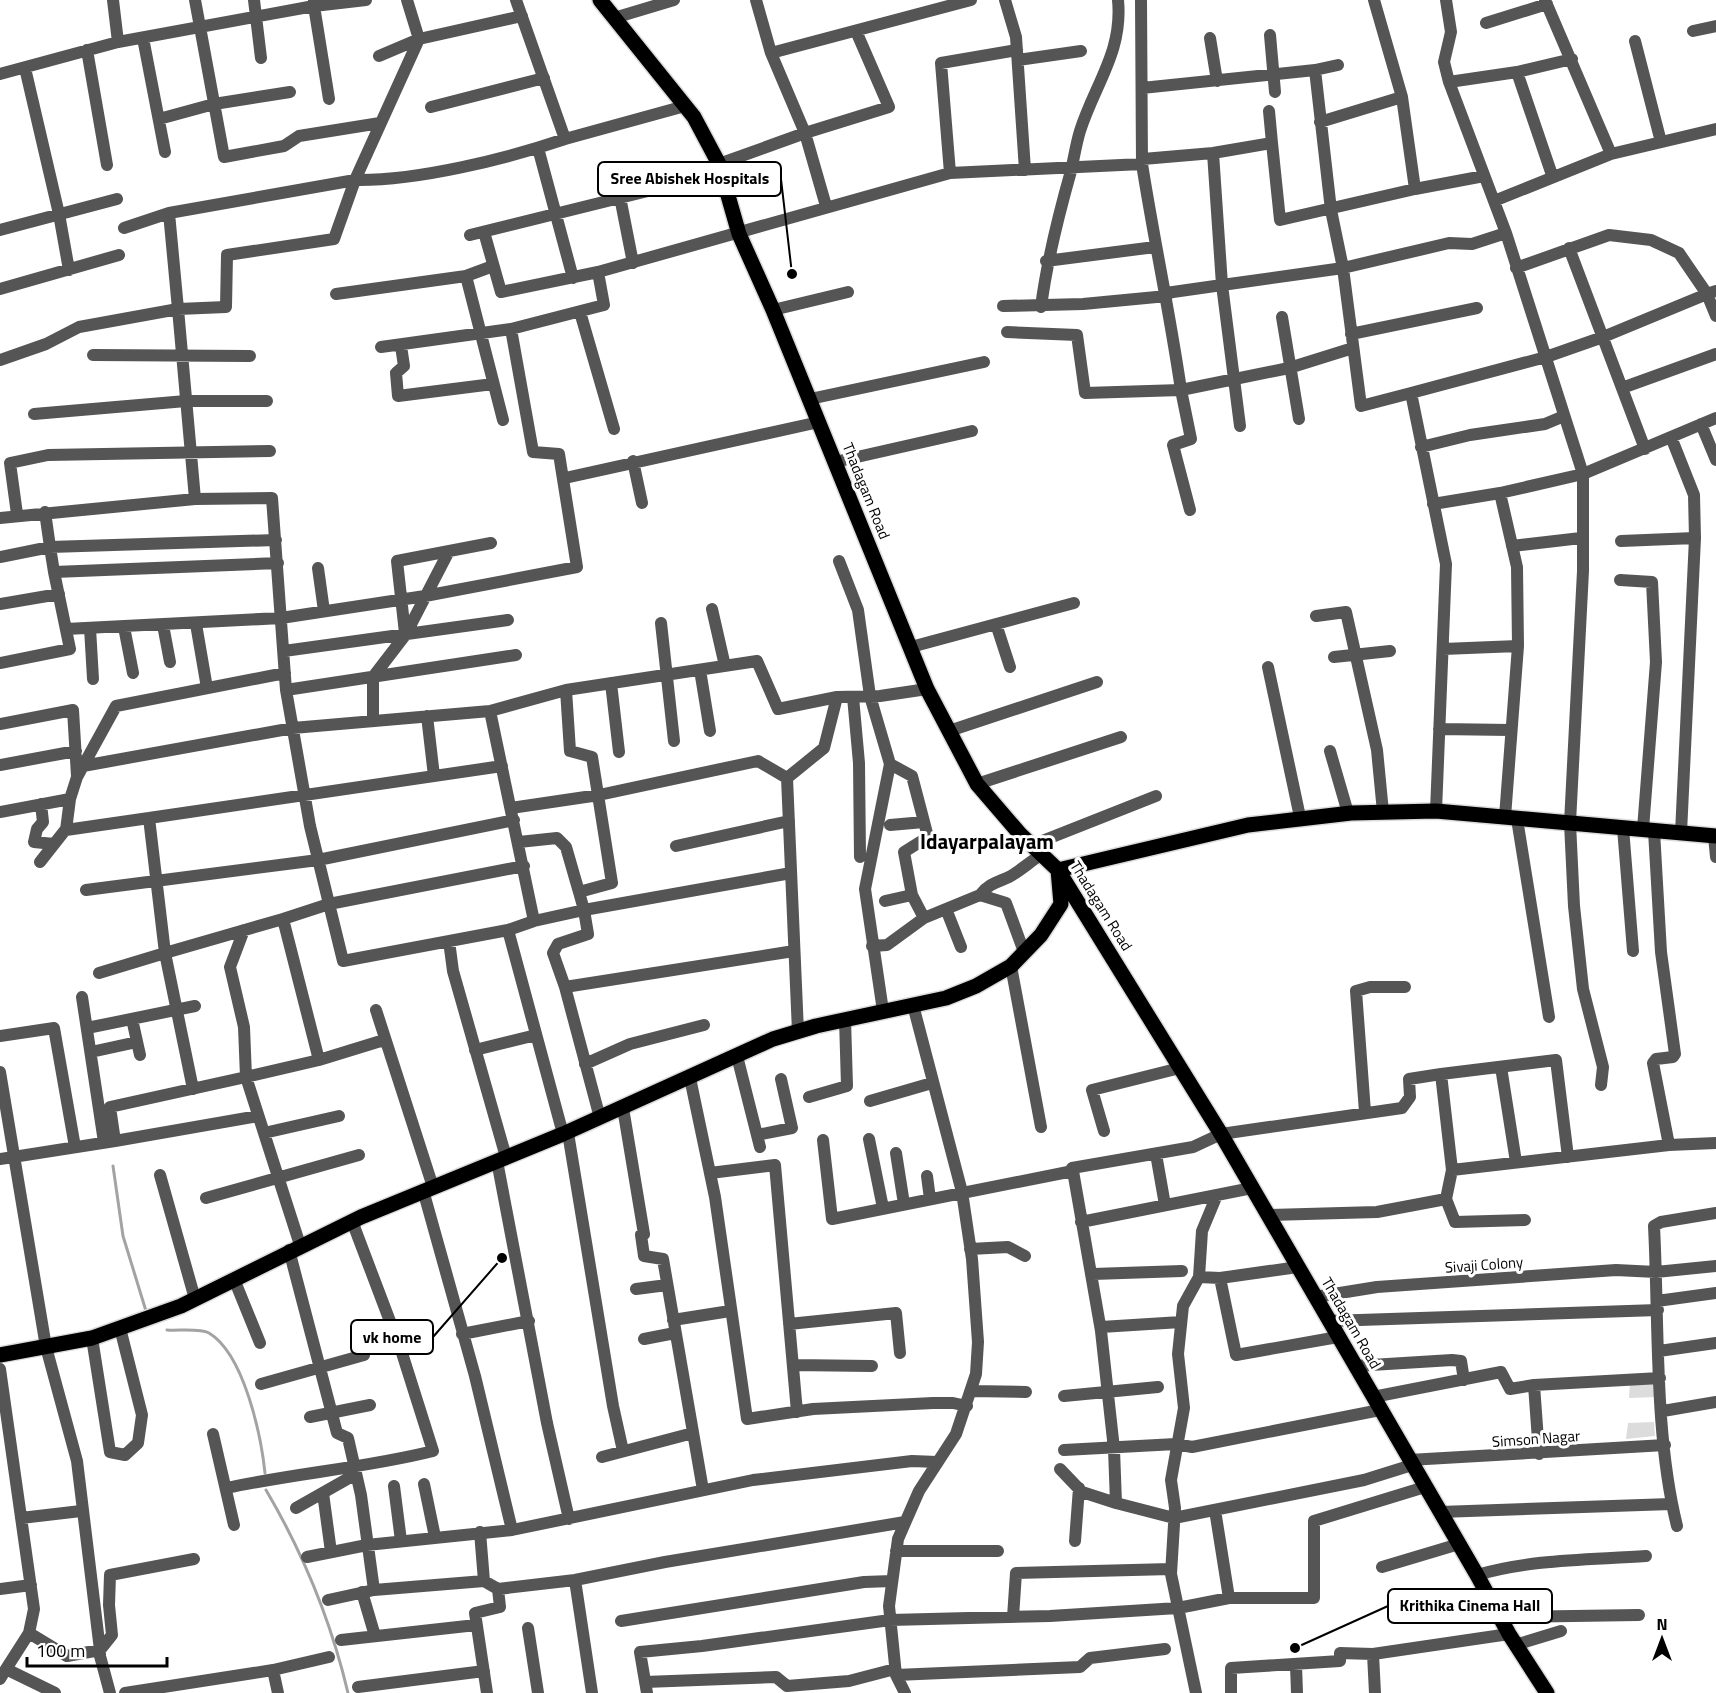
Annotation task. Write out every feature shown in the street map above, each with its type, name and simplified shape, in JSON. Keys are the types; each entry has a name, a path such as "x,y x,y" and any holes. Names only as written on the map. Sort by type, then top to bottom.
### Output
{"main road":[{"name":"Thadagam Road","path":"600,0 685,106 719,164 739,234 810,399 927,689 977,784 1059,870 1221,1134 1477,1575 1512,1640 1547,1693"},
{"path":"0,1355 92,1338 195,1299 351,1221 600,1119 737,1056 798,1032 845,1019 945,998 976,987 1011,966 1041,935 1061,904 1059,870 1176,840 1300,817 1348,813 1436,811 1715,836"}],"street":[{"path":"112,0 118,42"},
{"path":"195,0 224,157 284,146 299,136 380,123"},
{"path":"254,0 261,58"},
{"path":"0,74 118,42 257,17 314,3 366,0"},
{"path":"0,360 46,344 79,327 178,309 226,307 227,255 334,239 355,180 419,39 407,0"},
{"path":"516,0 565,139"},
{"path":"614,18 674,0"},
{"path":"756,0 771,53 805,133 826,206"},
{"path":"771,53 856,32 936,4 971,0"},
{"path":"1005,0 1016,37 1025,170"},
{"path":"1041,307 1046,261 1080,131 1115,45 1120,21 1118,0"},
{"path":"1141,0 1143,161 1155,247 1166,295 1191,440 1173,445 1190,510"},
{"path":"1374,0 1402,97 1415,189"},
{"path":"1446,0 1451,32 1444,62 1449,82 1506,233 1583,474 1581,538 1583,571 1570,823 1574,906 1583,988 1603,1067 1601,1085"},
{"path":"1486,23 1546,2 1611,154"},
{"path":"314,3 329,99"},
{"path":"379,56 419,39 522,16"},
{"path":"1693,31 1716,26"},
{"path":"470,235 676,184 719,164 805,133 889,107 856,32"},
{"path":"1270,35 1275,92"},
{"path":"143,38 165,152"},
{"path":"1210,38 1217,81"},
{"path":"1635,41 1661,142"},
{"path":"87,51 107,165"},
{"path":"950,173 941,63 1081,51"},
{"path":"1449,82 1517,72 1572,59"},
{"path":"1142,88 1274,76 1338,66"},
{"path":"25,68 59,214 69,270"},
{"path":"1316,69 1331,210 1343,268 1361,406 1546,357 1603,337 1711,293"},
{"path":"1517,72 1552,175"},
{"path":"431,107 543,78"},
{"path":"159,119 214,104 290,92"},
{"path":"1320,122 1402,97"},
{"path":"124,228 169,213 355,180 388,181 538,148 685,106"},
{"path":"1269,111 1280,220 1415,189 1484,176"},
{"path":"1494,201 1552,175 1611,154 1716,129"},
{"path":"484,232 501,292 633,263 739,234 826,206 950,173 1143,161 1272,143"},
{"path":"538,148 573,278"},
{"path":"1213,153 1222,285 1232,380 1240,426"},
{"path":"620,197 633,263"},
{"path":"0,230 117,199"},
{"path":"169,213 195,499"},
{"path":"1003,306 1041,307 1166,295 1343,268 1449,243 1472,244 1506,233"},
{"path":"1516,268 1609,235 1651,240 1679,253 1711,293 1716,316"},
{"path":"1046,261 1155,247"},
{"path":"1569,248 1645,449"},
{"path":"0,289 119,255"},
{"path":"336,294 466,276 493,266"},
{"path":"381,347 511,330 604,305 598,272"},
{"path":"466,276 503,420"},
{"path":"773,310 848,292"},
{"path":"1351,334 1477,308"},
{"path":"580,312 614,429"},
{"path":"1282,317 1299,419"},
{"path":"66,629 281,618 426,596 577,567 565,478 559,454 533,452 511,330"},
{"path":"1007,332 1077,335 1085,393 1181,390 1289,368 1353,348"},
{"path":"401,346 404,366 396,373 398,396 493,384"},
{"path":"1622,388 1716,354"},
{"path":"93,355 250,356"},
{"path":"810,399 984,362"},
{"path":"1411,393 1446,564 1436,811"},
{"path":"34,414 186,400 267,401"},
{"path":"1421,447 1470,435 1545,424 1564,416"},
{"path":"1433,504 1500,494 1583,474 1716,418"},
{"path":"565,478 633,461 819,422"},
{"path":"1701,424 1716,460"},
{"path":"835,462 972,430"},
{"path":"1671,438 1694,495 1695,538 1681,833"},
{"path":"17,514 10,463 48,455 270,451"},
{"path":"633,461 642,503"},
{"path":"1500,494 1517,567 1518,646 1510,730 1511,818 1549,1017"},
{"path":"0,518 17,514 195,499 272,498 286,690 318,860 343,961 508,930 534,921 584,910 791,873"},
{"path":"0,663 70,650 54,572 45,512"},
{"path":"1512,546 1581,538"},
{"path":"1621,541 1695,538"},
{"path":"0,557 50,547 276,540"},
{"path":"406,634 397,561 491,543"},
{"path":"373,721 373,677 406,634 449,551"},
{"path":"839,561 858,610 870,696 890,764 865,890 883,1011"},
{"path":"54,572 278,563"},
{"path":"318,568 324,611"},
{"path":"1620,580 1653,582 1656,662 1648,830 1675,1054 1672,1057 1656,1059 1653,1063 1669,1145"},
{"path":"0,604 59,594"},
{"path":"911,647 1074,603"},
{"path":"712,609 725,666"},
{"path":"1316,616 1346,612 1377,750 1383,812"},
{"path":"284,651 508,620"},
{"path":"661,623 674,741"},
{"path":"196,624 207,688"},
{"path":"996,624 1010,667"},
{"path":"163,625 170,662"},
{"path":"124,627 133,673"},
{"path":"90,628 93,679"},
{"path":"1443,650 1518,646"},
{"path":"1334,657 1390,651"},
{"path":"286,690 516,655"},
{"path":"80,772 293,728 490,711 566,690 757,661 778,709 837,697 870,696 927,689"},
{"path":"1268,667 1300,817"},
{"path":"700,670 710,731"},
{"path":"40,862 66,829 70,799 80,772 116,706 285,674"},
{"path":"949,730 1096,681"},
{"path":"611,683 619,752"},
{"path":"566,690 570,751 592,757 612,884 579,892"},
{"path":"853,696 859,763 860,856"},
{"path":"787,778 824,748 837,697"},
{"path":"0,724 74,710 76,751 80,772"},
{"path":"490,711 534,921"},
{"path":"427,716 434,776"},
{"path":"1439,729 1510,730"},
{"path":"977,784 1121,737"},
{"path":"0,765 76,751"},
{"path":"1330,751 1348,813"},
{"path":"86,890 318,860 512,814 758,760 787,778"},
{"path":"890,764 912,776 928,837 904,852 912,895 924,918"},
{"path":"66,829 502,766"},
{"path":"787,778 798,1032"},
{"path":"872,946 887,945 924,918 980,895 984,889 1000,879 1007,878 1037,849 1156,796"},
{"path":"0,812 70,799"},
{"path":"41,804 43,822 37,829 34,842 54,844"},
{"path":"149,818 159,881 165,953 193,1089"},
{"path":"676,846 789,821"},
{"path":"890,825 924,822"},
{"path":"1623,828 1633,951"},
{"path":"1715,836 1716,857"},
{"path":"519,842 557,838 566,847 584,910 588,934 558,944 553,953 565,987 600,1119"},
{"path":"99,974 329,904 524,866"},
{"path":"885,901 912,895"},
{"path":"980,895 1006,903 1024,952"},
{"path":"945,909 961,947"},
{"path":"283,919 319,1060"},
{"path":"244,930 230,967 244,1027 246,1077 278,1178 337,1433 348,1438 367,1545 368,1591 375,1636"},
{"path":"508,930 565,1133 613,1406 623,1450"},
{"path":"449,941 453,971 501,1159 547,1423 569,1519"},
{"path":"565,987 794,951"},
{"path":"1011,966 1041,1127"},
{"path":"1365,1112 1356,991 1370,987 1405,987"},
{"path":"82,997 110,1141"},
{"path":"904,1693 896,1672 890,1620 896,1551 905,1522 937,1462 956,1434 967,1406 976,1374 978,1342 970,1249 962,1192 913,1005"},
{"path":"87,1028 195,1006"},
{"path":"375,1010 428,1188 462,1334 476,1376 512,1530"},
{"path":"91,1052 138,1049 132,1019"},
{"path":"809,1097 847,1086 845,1019"},
{"path":"585,1064 630,1044 704,1024"},
{"path":"0,1036 54,1028 75,1147"},
{"path":"475,1050 536,1035"},
{"path":"110,1141 110,1107 319,1060 384,1041"},
{"path":"737,1056 759,1141 792,1128 781,1078"},
{"path":"1116,1503 1114,1449 1101,1327 1072,1168 1193,1147 1221,1134 1402,1108 1410,1097 1409,1079 1556,1060 1568,1157"},
{"path":"1501,1067 1516,1162"},
{"path":"1104,1131 1092,1090 1180,1068"},
{"path":"0,1072 46,1347 77,1461 81,1511 100,1650 110,1693"},
{"path":"1441,1074 1452,1170 1446,1199 1455,1222 1525,1220"},
{"path":"690,1078 710,1173 747,1419 797,1412 933,1403 967,1406"},
{"path":"870,1101 932,1083"},
{"path":"623,1108 644,1234 641,1235 644,1256 663,1259 703,1490"},
{"path":"0,1159 258,1116"},
{"path":"264,1132 339,1116"},
{"path":"869,1139 884,1208"},
{"path":"823,1140 832,1219 1073,1171"},
{"path":"1452,1170 1669,1145 1716,1143"},
{"path":"896,1153 904,1204"},
{"path":"1156,1154 1165,1205"},
{"path":"206,1198 359,1155"},
{"path":"710,1173 775,1165 797,1412"},
{"path":"160,1175 195,1299"},
{"path":"927,1176 930,1199"},
{"path":"1081,1222 1252,1188"},
{"path":"1196,1693 1171,1569 1174,1518 1171,1480 1184,1408 1178,1354 1183,1306 1199,1277 1202,1231 1217,1195"},
{"path":"1268,1215 1377,1212 1446,1199"},
{"path":"1677,1526 1671,1504 1665,1445 1654,1226 1661,1222 1716,1213"},
{"path":"227,1488 355,1470 434,1450 402,1353 351,1221"},
{"path":"970,1249 1008,1247 1025,1256"},
{"name":"Sivaji Colony","path":"1315,1297 1377,1287 1616,1270 1656,1272 1716,1266"},
{"path":"1199,1277 1220,1278 1298,1267"},
{"path":"1093,1274 1182,1271"},
{"path":"1220,1278 1236,1355 1338,1336"},
{"path":"234,1279 260,1343"},
{"path":"636,1289 668,1285"},
{"path":"1329,1321 1658,1305 1716,1293"},
{"path":"673,1320 730,1311"},
{"path":"789,1323 896,1313 900,1353"},
{"path":"462,1334 529,1321"},
{"path":"1101,1327 1181,1322"},
{"path":"92,1338 110,1452 125,1455 138,1443 142,1415 120,1328"},
{"path":"644,1339 675,1333"},
{"path":"1659,1351 1716,1343"},
{"path":"261,1384 364,1355"},
{"path":"1355,1366 1461,1361 1464,1380"},
{"path":"793,1365 872,1366"},
{"path":"0,1369 34,1609 29,1633 3,1674 56,1693"},
{"path":"1064,1450 1176,1444 1192,1447 1502,1372 1510,1389 1534,1385 1660,1378"},
{"path":"1534,1385 1539,1454"},
{"path":"1064,1396 1158,1387"},
{"path":"971,1390 1026,1392"},
{"path":"1663,1411 1716,1402"},
{"path":"310,1418 370,1405"},
{"path":"602,1457 693,1433"},
{"path":"213,1434 234,1525"},
{"name":"Simson Nagar","path":"1174,1518 1364,1480 1411,1462 1665,1445"},
{"path":"307,1557 367,1545 512,1530 703,1490 825,1470 912,1461 937,1462"},
{"path":"1060,1469 1079,1488 1116,1503 1174,1518"},
{"path":"296,1508 323,1493 355,1470"},
{"path":"424,1484 435,1537"},
{"path":"394,1486 401,1541"},
{"path":"1165,1649 1090,1658 1080,1666 896,1672 849,1681 787,1686 776,1677 646,1688 640,1652 702,1646 890,1620 1013,1617 1178,1608 1229,1598 1314,1598 1314,1521 1425,1487"},
{"path":"1075,1541 1079,1488"},
{"path":"323,1493 331,1552"},
{"path":"1440,1512 1671,1504"},
{"path":"1215,1510 1229,1598"},
{"path":"21,1518 81,1511"},
{"path":"328,1600 368,1591 484,1581 498,1589 575,1580 665,1562 905,1522"},
{"path":"480,1532 484,1581"},
{"path":"1382,1567 1459,1544"},
{"path":"896,1551 998,1551"},
{"path":"1477,1575 1497,1569 1531,1565 1646,1556"},
{"path":"29,1633 67,1656 100,1650 112,1635 109,1605 110,1575 194,1559"},
{"path":"1013,1617 1016,1573 1171,1569"},
{"path":"575,1580 592,1693"},
{"path":"621,1621 864,1582 892,1581"},
{"path":"0,1589 31,1585"},
{"path":"487,1693 475,1612 500,1607 498,1589"},
{"path":"1500,1617 1639,1615"},
{"path":"341,1640 476,1625"},
{"path":"528,1628 538,1693"},
{"path":"1231,1693 1231,1668 1340,1661 1340,1653 1373,1654 1512,1640 1561,1631"},
{"path":"1373,1654 1375,1693"},
{"path":"125,1693 273,1670 329,1657"},
{"path":"1296,1665 1297,1693"},
{"path":"273,1670 278,1693"},
{"path":"358,1687 484,1671"}],"shaded area":[{"path":"1656,1381 1656,1397 1629,1398 1630,1382"},
{"path":"1654,1422 1655,1436 1626,1439 1628,1423"}],"waterway":[{"path":"113,1166 123,1236 146,1311"},
{"path":"167,1330 205,1331 221,1343 232,1358 249,1397 265,1473"},
{"path":"266,1490 304,1563 333,1640 348,1693"}],"place":[{"name":"Sree Abishek Hospitals","path":"792,274"},
{"name":"vk home","path":"502,1258"},
{"name":"Krithika Cinema Hall","path":"1295,1648"}],"district":[{"name":"Idayarpalayam","path":"987,842"}]}
